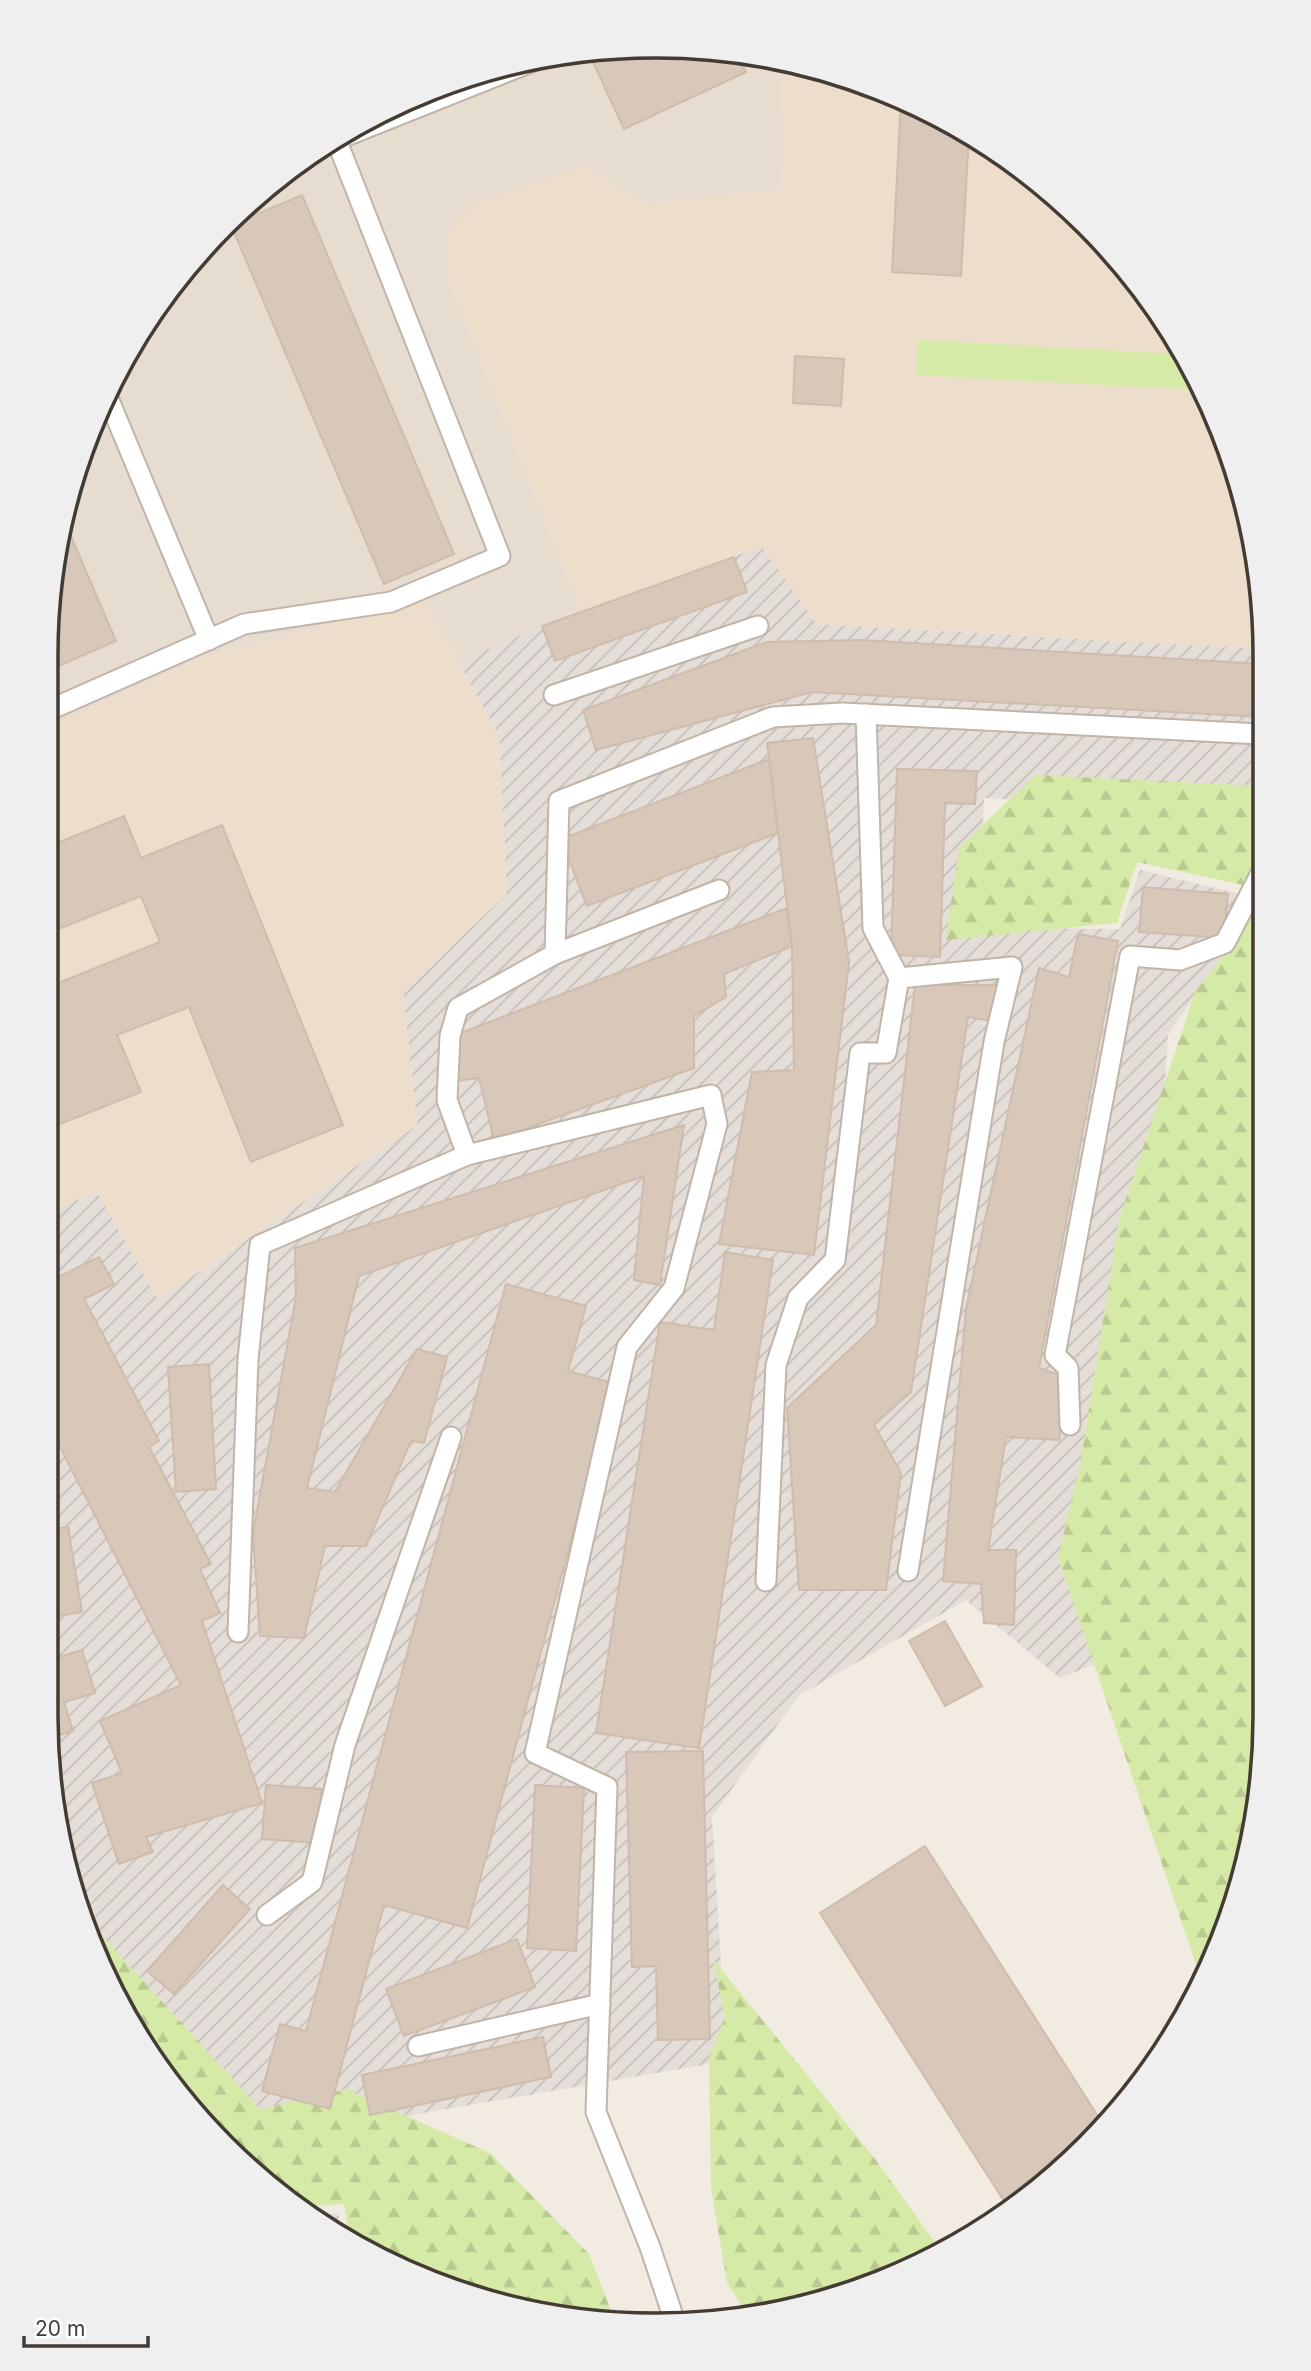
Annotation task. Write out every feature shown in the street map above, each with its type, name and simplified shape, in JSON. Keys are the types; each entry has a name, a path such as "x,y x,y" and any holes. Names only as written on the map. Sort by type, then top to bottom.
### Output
{"lane":[{"path":"409,111 471,87"},
{"path":"58,706 244,624 391,602 500,556 339,149"},
{"path":"112,407 209,639"},
{"path":"554,695 758,626"},
{"path":"555,954 559,802 773,717 866,714 1253,734"},
{"path":"766,1581 776,1365 798,1298 835,1260 860,1053 886,1053 899,978 873,928 866,714"},
{"path":"1070,1425 1068,1368 1055,1355 1130,956 1180,960 1225,943 1253,889"},
{"path":"467,1155 447,1100 450,1036 458,1008 555,954 719,890"},
{"path":"899,978 1012,967 994,1042 908,1571"},
{"path":"238,1632 248,1359 260,1245 467,1155 711,1095 717,1124 674,1288 627,1347 535,1753 607,1787 596,2112 650,2247 672,2313"},
{"path":"267,1915 312,1882 345,1745 451,1437"},
{"path":"418,2046 600,2004"}],"shaded area":[{"path":"616,59 695,59 781,71 780,189 647,204 584,166 447,233 448,279 581,612 458,662 423,600 202,658 58,723 59,616 63,577 69,539 89,463 119,391 158,323 206,261 233,233 261,206 323,158 391,119 463,89 539,69"},
{"path":"781,71 848,89 920,119 988,158 1050,206 1078,233 1105,261 1153,323 1192,391 1208,427 1222,463 1242,539 1252,616 1253,649 817,624 761,546 581,612 448,279 447,233 473,204 584,166 647,204 780,189"},
{"path":"762,546 817,624 1253,649 1253,815 984,798 979,928 1120,929 1140,870 1253,897 1253,911 1168,1035 1128,1651 1060,1678 966,1600 798,1696 712,1817 727,2061 423,2113 251,2155 206,2110 181,2079 138,2014 119,1980 89,1908 69,1832 59,1755 58,1716 58,1208 97,1191 158,1299 417,1125 403,991 507,894 499,736 458,662 542,626"},
{"path":"423,600 499,736 507,894 403,991 417,1125 158,1299 97,1192 58,1208 58,723 202,658"},
{"path":"338,2213 340,2223 326,2215"}],"green space":[{"path":"918,340 1171,353 1191,390 916,375"},
{"path":"1035,775 1253,786 1253,887 1137,862 1117,923 946,940 959,848"},
{"path":"1253,916 1252,1755 1242,1832 1233,1870 1222,1908 1197,1968 1058,1558 1081,1460 1119,1220 1195,992"},
{"path":"98,1932 260,2109 346,2089 490,2153 589,2254 611,2312 539,2302 463,2282 427,2268 348,2228 344,2204 314,2206 261,2165 206,2110 158,2048 119,1980"},
{"path":"713,1959 876,2160 936,2243 848,2282 772,2302 742,2307 727,2283 711,2188 709,2057 725,2017"}],"building":[{"path":"695,59 742,64 746,72 624,129 593,61"},
{"path":"900,110 968,146 961,276 892,272"},
{"path":"302,195 454,554 384,584 234,232 249,217"},
{"path":"795,356 844,359 841,406 793,403"},
{"path":"70,534 116,641 58,666 59,616"},
{"path":"734,557 747,592 555,661 542,626"},
{"path":"863,640 1253,664 1253,717 812,692 596,750 583,710 767,642"},
{"path":"813,738 849,962 814,1255 719,1244 752,1072 794,1070 792,946 767,743"},
{"path":"769,759 778,833 587,906 561,839"},
{"path":"897,769 977,771 975,804 945,803 940,957 891,955"},
{"path":"124,816 141,858 222,825 343,1125 251,1162 189,1007 117,1035 141,1092 58,1125 58,983 160,942 141,896 58,929 58,843"},
{"path":"1143,887 1228,894 1224,938 1139,932"},
{"path":"787,908 792,946 724,974 726,997 694,1016 694,1068 494,1140 479,1078 454,1081 458,1034"},
{"path":"1078,934 1118,941 1039,1368 1068,1378 1059,1440 1006,1437 988,1550 1016,1550 1014,1625 984,1623 981,1584 943,1581 966,1309 1039,968 1069,977"},
{"path":"915,985 999,985 992,1021 968,1017 911,1392 874,1425 901,1473 886,1590 799,1590 787,1408 876,1325"},
{"path":"684,1125 660,1285 634,1280 644,1176 359,1276 307,1488 335,1492 417,1349 447,1357 424,1443 411,1441 366,1546 325,1546 304,1638 260,1636 253,1533 296,1297 295,1248"},
{"path":"725,1252 773,1260 699,1748 596,1733 660,1322 714,1330"},
{"path":"99,1257 114,1284 84,1299 159,1441 149,1447 211,1564 200,1569 220,1613 202,1621 262,1803 146,1837 153,1852 119,1864 92,1783 122,1773 100,1721 181,1685 58,1443 58,1277"},
{"path":"506,1284 586,1306 568,1371 613,1383 467,1928 384,1905 330,2109 262,2091 280,2024 306,2031"},
{"path":"209,1364 216,1489 176,1492 168,1367"},
{"path":"68,1527 82,1612 58,1616 58,1528"},
{"path":"945,1621 982,1686 945,1706 909,1641"},
{"path":"82,1650 95,1693 64,1702 73,1731 58,1735 58,1716 58,1657"},
{"path":"703,1751 710,2039 658,2040 656,1966 632,1967 626,1752"},
{"path":"266,1785 321,1789 318,1843 262,1839"},
{"path":"535,1785 584,1788 576,1951 527,1948"},
{"path":"925,1846 1098,2117 1050,2165 1004,2201 820,1913"},
{"path":"223,1885 250,1909 174,1994 147,1971"},
{"path":"517,1939 535,1987 404,2036 386,1989"},
{"path":"543,2037 551,2077 370,2115 362,2075"}]}
